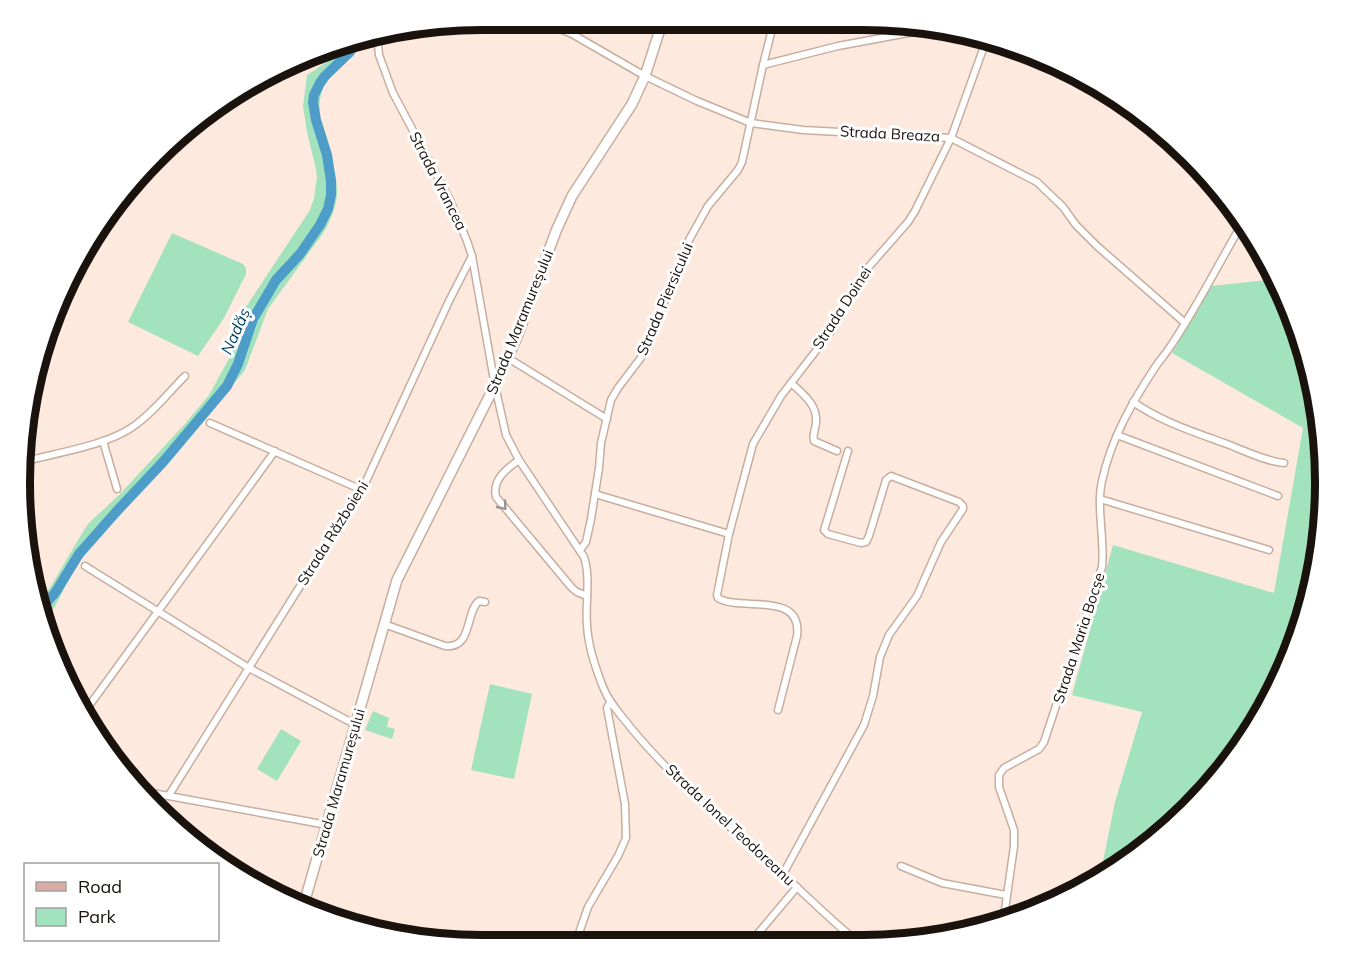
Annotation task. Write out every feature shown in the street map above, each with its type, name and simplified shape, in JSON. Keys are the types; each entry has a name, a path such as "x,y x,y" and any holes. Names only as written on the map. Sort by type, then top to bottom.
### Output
{"main road":[{"name":"Strada Maramureșului","path":"305,899 397,580 493,390 497,375 508,358 556,231 572,196 632,104 645,76 660,30"}],"street":[{"name":"Strada Breaza","path":"562,30 645,76 751,123 803,130 951,138 1037,182 1063,207 1097,246 1185,323"},
{"name":"Strada Piersicului","path":"580,550 586,542 601,443 611,400 640,361 650,341 689,240 708,206 742,162 772,30"},
{"path":"763,65 838,46 909,33"},
{"name":"Strada Vrancea","path":"378,42 379,55 393,93 462,226 472,256 497,375"},
{"name":"Strada Doinei","path":"778,710 797,636 797,626 792,615 783,608 724,601 718,598 717,592 729,534 753,444 781,396 832,330 866,270 912,217 951,138 984,46"},
{"name":"Strada Maria Bocșe","path":"1004,912 1014,855 1014,830 999,787 999,775 1004,768 1039,749 1044,742 1102,567 1101,482 1117,435 1133,402 1185,323 1238,230"},
{"name":"Strada Războieni","path":"169,795 362,490 472,256"},
{"path":"508,358 607,419"},
{"path":"31,460 103,441 120,434 136,424 185,376"},
{"path":"791,383 806,397 814,409 815,443 837,451"},
{"path":"493,390 506,435 519,460 580,550 586,563 589,642 610,702 607,708 625,804 626,838 588,907 578,935"},
{"path":"1133,402 1184,429 1284,463"},
{"path":"210,423 362,490"},
{"path":"1117,435 1278,496"},
{"path":"103,441 117,489"},
{"path":"783,874 864,725 873,696 880,657 889,635 917,596 941,542 963,509 959,502 891,476 886,480 866,542 861,543 828,534 824,530 848,451"},
{"path":"89,706 275,452"},
{"path":"519,460 500,476 495,490 496,497 572,588 587,597"},
{"path":"595,494 729,534"},
{"path":"1101,499 1269,550"},
{"path":"85,566 249,668 356,725"},
{"path":"384,624 445,646 453,646 460,641 466,631 475,604 479,601 485,602"},
{"name":"Strada Ionel Teodoreanu","path":"610,702 663,763 850,935"},
{"path":"154,793 327,825"},
{"path":"901,866 942,883 1006,895"},
{"path":"757,935 797,887"}],"green space":[{"path":"360,47 325,84 320,101 321,126 333,163 337,188 334,211 329,222 268,309 245,370 146,486 84,551 54,608 49,613 44,595 89,523 119,495 209,395 232,353 242,313 310,210 317,177 303,106 307,75 342,52"},
{"path":"172,233 243,264 246,268 246,274 224,318 198,356 128,322"},
{"path":"1267,280 1291,337 1306,394 1314,453 1314,512 1306,571 1300,600 1281,656 1239,734 1203,781 1161,823 1102,866 1115,802 1142,712 1072,695 1113,545 1274,593 1303,428 1172,353 1211,286"},
{"path":"490,684 532,694 514,779 471,770"},
{"path":"373,711 389,718 387,727 395,729 392,739 365,730"},
{"path":"281,729 301,741 277,781 257,769"}],"waterway":[{"name":"Nadăș","path":"46,603 55,593 79,554 163,462 227,386 238,364 253,319 276,280 300,254 320,225 328,209 331,181 327,155 316,120 314,95 325,76 352,49"}],"tram line":[{"path":"42,584 52,622"}]}
